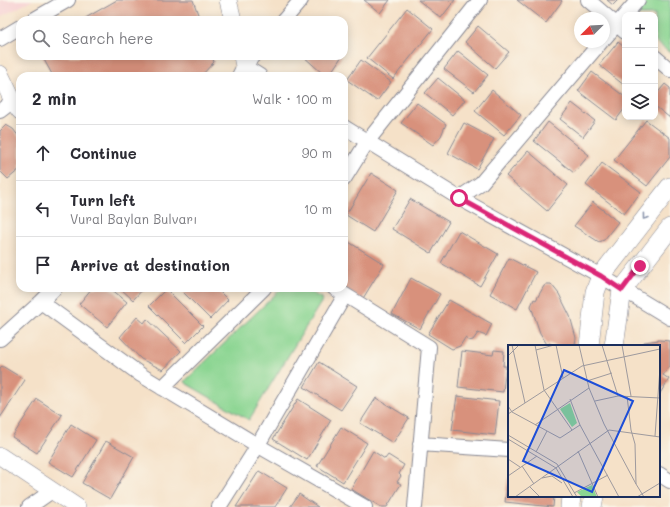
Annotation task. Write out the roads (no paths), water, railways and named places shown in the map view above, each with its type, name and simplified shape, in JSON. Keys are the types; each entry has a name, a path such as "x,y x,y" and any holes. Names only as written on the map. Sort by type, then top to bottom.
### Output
{"main road":[{"path":"589,345 595,292 601,276 670,187"},
{"path":"614,345 622,290 670,228"},
{"path":"570,507 571,497"},
{"path":"592,507 594,497"}],"street":[{"path":"40,16 68,0"},
{"path":"228,0 232,16"},
{"path":"287,16 301,0"},
{"path":"348,172 367,142 480,0"},
{"path":"588,0 621,28"},
{"path":"610,35 621,28 638,0"},
{"path":"0,39 16,29"},
{"path":"459,198 481,183 597,48"},
{"path":"658,60 670,70"},
{"path":"245,64 255,72"},
{"path":"0,74 11,108"},
{"path":"348,130 459,198 601,276 670,318"},
{"path":"2,333 41,302 50,292"},
{"path":"162,388 260,292"},
{"path":"219,507 257,445 339,292"},
{"path":"342,292 429,347 415,507"},
{"path":"41,302 140,375 365,507"},
{"path":"420,444 508,450"},
{"path":"0,456 77,507"},
{"path":"660,475 670,481"},
{"path":"29,507 52,491"}]}
